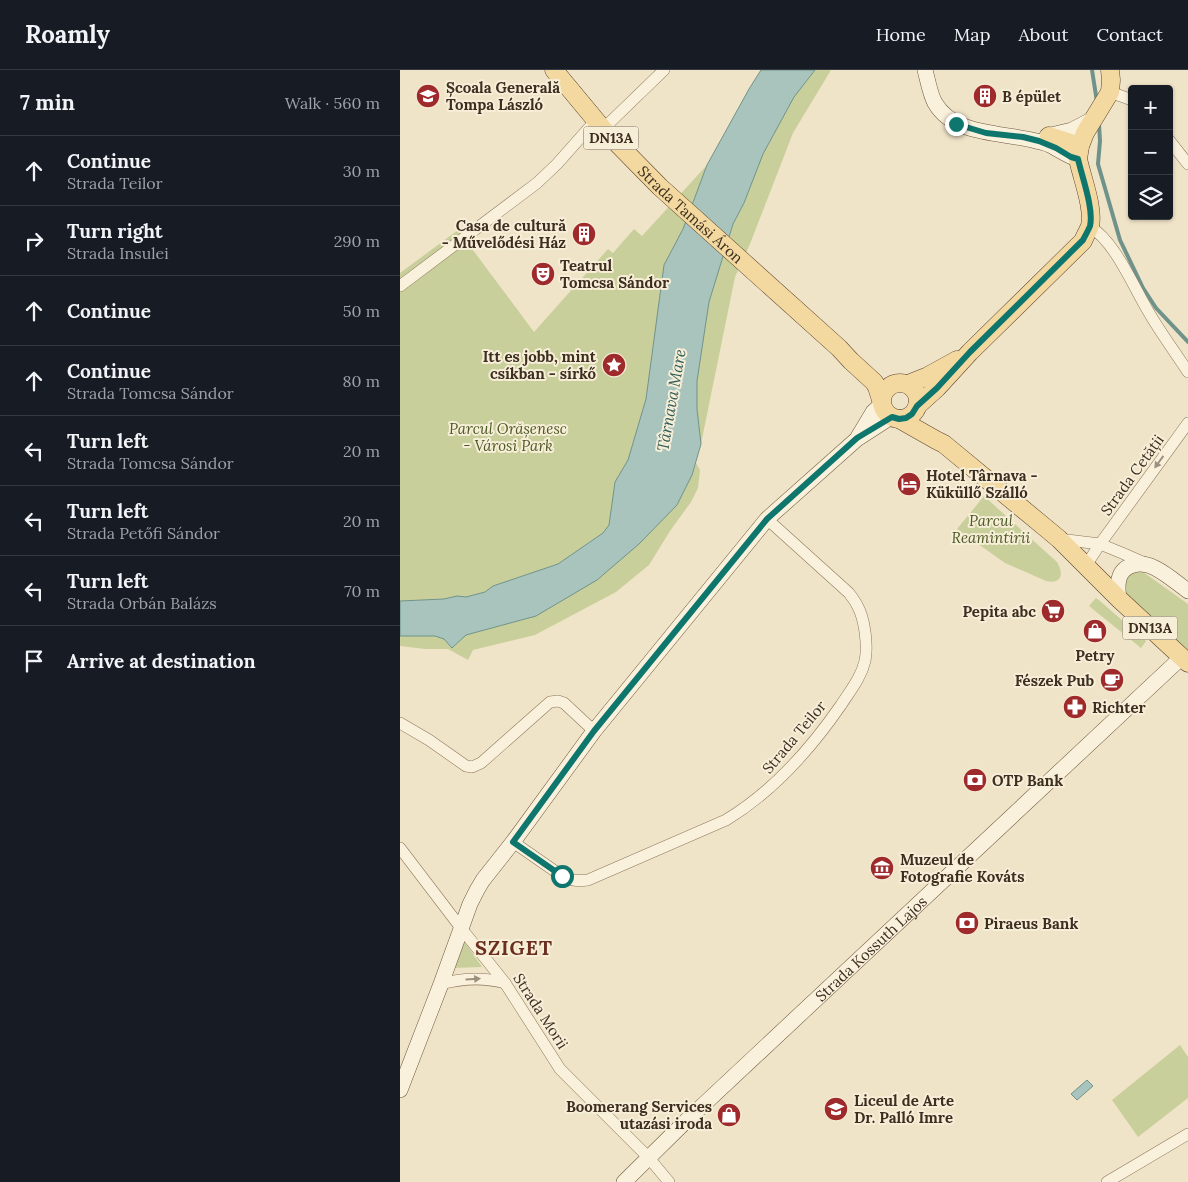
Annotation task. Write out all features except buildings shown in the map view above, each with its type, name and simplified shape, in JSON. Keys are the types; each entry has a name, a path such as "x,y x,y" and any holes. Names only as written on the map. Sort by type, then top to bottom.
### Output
{"main road":[{"name":"Strada Tamási Áron","path":"554,70 599,125 674,200 758,274 874,382 888,410"},
{"path":"925,70 934,102 942,114 956,124 986,133 1023,137 1049,136 1072,130 1100,108"},
{"path":"400,1090 476,890 594,731 767,519 857,438 873,412 888,410 906,418 912,414 970,352 1083,240 1090,226 1091,216 1079,153 1085,133 1100,108 1111,80 1110,70"},
{"path":"1049,136 1079,153"},
{"path":"1023,137 1049,145 1071,157 1079,153"},
{"name":"Strada Tamási Áron","path":"839,348 876,370 904,383"},
{"path":"888,410 883,393 887,387 894,383 904,383 928,376 970,352"},
{"name":"DN13A","path":"904,383 913,388 918,400 916,408 940,434 944,444"},
{"name":"DN13A","path":"888,410 944,444 1059,540 1085,567 1185,660"},
{"path":"1119,599 1118,582 1123,571 1131,565 1148,565 1161,571 1188,591"},
{"name":"Strada Kossuth Lajos","path":"624,1182 714,1095 1185,660"}],"street":[{"path":"400,286 537,182 599,125 664,70"},
{"path":"1100,108 1128,101"},
{"path":"1173,145 1188,164"},
{"path":"1090,226 1099,232 1112,249 1149,312 1188,372"},
{"name":"Strada Cetății","path":"1085,567 1188,423"},
{"name":"Strada Teilor","path":"513,842 562,876 570,880 588,880 726,820 742,810 774,785 797,762 825,728 856,683 864,663 865,635 863,623 858,606 849,593 767,519"},
{"path":"1059,540 1100,544 1148,565"},
{"path":"400,722 466,766 472,767 481,763 550,702 558,701 564,704 594,731"},
{"name":"Strada Morii","path":"400,848 505,983 560,1069 649,1158 669,1182"},
{"path":"441,984 479,978 505,983"},
{"path":"1108,1182 1188,1134"}],"green space":[{"path":"815,70 831,70 793,133 750,244 735,277 701,444 697,409 697,381 709,302 733,224 744,203 763,154 794,97"},
{"name":"Parcul Orășenesc - Városi Park","path":"707,165 683,229 664,265 646,399 628,460 615,482 609,525 603,533 558,564 493,586 485,592 466,597 457,596 444,599 400,601 400,273 458,230 534,332 608,249 613,253 634,229 642,236"},
{"path":"696,463 700,470 698,488 691,502 649,565 616,592 535,635 473,650 468,660 448,649 400,646 400,636 435,636 444,639 452,648 466,635 536,616 692,475"},
{"name":"Parcul Reamintirii","path":"984,496 1057,562 1061,574 1058,580 1046,581 1005,563 957,529"},
{"path":"1138,570 1188,604 1188,651 1125,592 1125,575"},
{"path":"1096,598 1146,641 1141,648 1089,606"},
{"path":"464,941 482,967 452,968"},
{"path":"1180,1045 1188,1057 1188,1098 1138,1137 1112,1100"}],"water":[{"name":"Târnava Mare","path":"761,70 815,70 794,97 763,154 744,203 733,224 709,302 697,381 697,409 701,444 692,475 677,505 639,544 597,580 536,616 466,635 452,648 444,639 435,636 400,636 400,601 444,599 457,596 466,597 485,592 493,586 558,564 603,533 609,525 615,482 628,460 646,399 664,265 683,229 707,165"},
{"path":"1087,1080 1093,1086 1077,1100 1071,1094"}],"waterway":[{"path":"1092,70 1097,102"},
{"path":"1099,124 1098,164 1120,240 1143,288 1156,308 1188,342"}],"place":[{"name":"Școala Generală Tompa László","path":"428,96"},
{"name":"B épület","path":"985,96"},
{"name":"Casa de cultură - Művelődési Ház","path":"584,234"},
{"name":"Teatrul Tomcsa Sándor","path":"543,274"},
{"name":"Itt es jobb, mint csíkban - sírkő","path":"614,365"},
{"name":"Hotel Târnava - Küküllő Szálló","path":"909,484"},
{"name":"Pepita abc","path":"1053,611"},
{"name":"Petry","path":"1095,631"},
{"name":"Fészek Pub","path":"1112,680"},
{"name":"Richter","path":"1075,707"},
{"name":"OTP Bank","path":"975,780"},
{"name":"Muzeul de Fotografie Kováts","path":"882,868"},
{"name":"Piraeus Bank","path":"967,923"},
{"name":"Liceul de Arte Dr. Palló Imre","path":"836,1109"},
{"name":"Boomerang Services utazási iroda","path":"729,1115"}],"district":[{"name":"SZIGET","path":"514,947"}],"route":[{"path":"562,876 513,842 594,731 767,519 857,438 892,417 906,418 912,414 917,406 948,377 970,352 1083,240 1090,226 1091,216 1078,159 1039,141 1023,137 986,133 956,124"}]}
